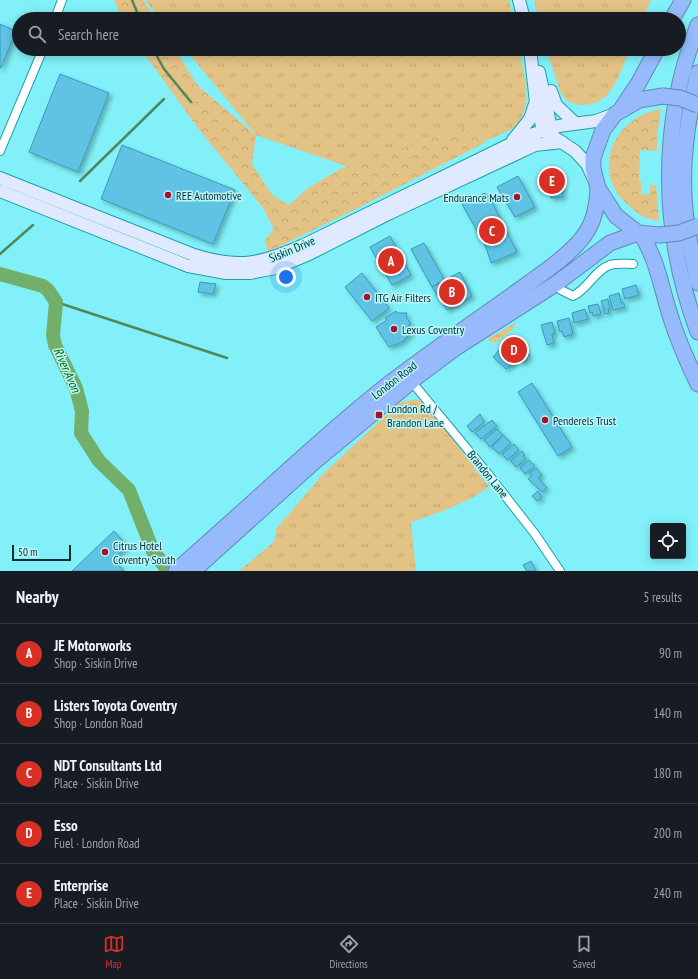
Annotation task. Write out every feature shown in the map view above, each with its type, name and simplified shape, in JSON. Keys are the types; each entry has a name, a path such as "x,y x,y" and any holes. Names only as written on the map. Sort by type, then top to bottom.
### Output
{"highway":[{"path":"676,12 683,0"},
{"path":"698,25 691,42 680,86 670,149 668,182 676,255 689,307 698,332"},
{"path":"653,56 638,84 603,130 596,147 593,164 597,185 616,216 640,234 654,257 670,318 684,355 698,384"},
{"path":"698,73 689,111 684,182 686,215 698,283"},
{"path":"618,111 639,100 663,96 680,98 698,105"},
{"name":"London Road","path":"199,565 333,430 386,386 449,338 493,309 560,260 578,244 588,232 593,222 598,201 597,185"},
{"path":"640,234 660,235 679,233 698,226"},
{"name":"London Road","path":"176,571 199,565 314,462 411,381 457,347 557,283 610,244 640,234"}],"street":[{"path":"58,12 62,0"},
{"path":"519,0 522,12"},
{"path":"0,151 40,56"},
{"path":"533,56 536,102 546,134"},
{"path":"534,56 546,134"},
{"path":"535,56 556,105 564,115 575,123"},
{"path":"510,144 530,119 536,102"},
{"name":"Siskin Drive","path":"0,178 194,255 216,262 250,263 274,258 304,245 510,144 546,134 575,123 596,121 618,111"},
{"name":"Siskin Drive","path":"546,134 570,146 581,158 597,185"},
{"name":"Siskin Drive","path":"0,191 188,266 226,273 250,273 276,268 303,257 390,213 528,148 546,134"},
{"path":"557,283 562,290 573,296 581,291 602,270 610,266 630,264 629,273"},
{"name":"Brandon Lane","path":"411,381 488,474 535,534 560,571"}],"green space":[{"path":"114,0 143,0 151,12 119,12"},
{"path":"145,0 509,0 512,12 154,12"},
{"path":"534,0 651,0 646,12 537,12"},
{"path":"146,56 179,56 198,86 256,135 252,164 272,195 289,205 308,188 340,169 463,128 486,142 356,209 268,252 265,240 274,229 263,208 197,127"},
{"path":"191,56 520,56 526,88 525,108 522,117 513,128 485,141 463,128 349,167 256,135"},
{"path":"548,56 627,56 615,83 609,93 602,100 592,104 581,105 567,101 561,93"},
{"path":"661,109 657,136 657,151 640,150 639,181 641,181 641,194 650,194 650,185 656,185 659,221 646,218 639,214 629,206 617,192 610,178 609,162 612,148 619,134 630,123 644,114"},
{"path":"517,322 512,330 497,342 490,342 488,339"},
{"path":"416,399 425,403 489,487 451,508 411,522 416,571 239,571 274,542 276,529 322,475 399,403"}],"building":[{"path":"0,24 12,29 12,41 0,68"},
{"path":"60,74 109,93 78,172 29,152"},
{"name":"REE Automotive","path":"122,145 235,190 213,244 101,199"},
{"path":"555,172 562,185 563,197 551,198 550,189 543,177"},
{"name":"Endurance Mats","path":"518,176 535,207 515,217 497,187"},
{"path":"485,193 487,197 489,196 517,252 491,263 486,247 462,204"},
{"path":"390,236 411,275 392,285 370,247"},
{"path":"424,243 445,281 432,287 411,249"},
{"path":"460,272 472,296 447,310 432,287"},
{"name":"ITG Air Filters","path":"362,273 389,308 372,321 345,287"},
{"path":"200,282 216,284 213,294 198,292"},
{"path":"636,285 639,295 625,299 622,289"},
{"path":"619,293 621,303 623,302 625,307 613,310 609,296"},
{"path":"608,299 610,308 608,309 609,313 605,314 601,301"},
{"path":"598,304 601,314 593,316 592,312 590,313 588,306"},
{"path":"585,309 588,319 574,323 572,313"},
{"name":"Lexus Coventry","path":"396,311 397,313 407,313 406,317 411,324 408,326 412,332 402,342 389,347 376,327 387,320 385,318"},
{"path":"569,318 573,334 564,337 562,331 560,332 557,321"},
{"path":"552,322 555,333 552,334 554,343 547,345 541,325"},
{"path":"510,336 530,355 523,363 516,355 510,361 501,353 508,347 503,342"},
{"path":"500,349 514,362 506,369 493,357"},
{"name":"Penderels Trust","path":"532,383 572,447 558,456 518,392"},
{"path":"480,414 484,422 472,432 467,426"},
{"path":"492,420 497,426 481,439 475,433"},
{"path":"497,429 503,435 490,447 484,440"},
{"path":"503,435 511,443 499,454 492,447"},
{"path":"514,444 519,450 507,460 502,454"},
{"path":"522,451 525,455 523,456 526,459 516,467 511,461"},
{"path":"529,460 535,466 525,474 520,468"},
{"path":"536,468 542,475 538,478 547,488 542,492 528,479 532,476 530,473"},
{"path":"538,491 542,497 537,501 532,496"},
{"name":"Citrus Hotel Coventry South","path":"114,531 127,546 113,559 124,571 72,571"},
{"path":"531,561 536,571 527,571 523,565"}],"waterway":[{"path":"132,0 137,12"},
{"path":"157,56 164,69 191,102"},
{"path":"80,181 164,99"},
{"path":"0,254 33,225"},
{"name":"River Avon","path":"0,274 43,286 48,290 56,302 53,335 55,345 76,388 82,411 81,433 99,461 129,490 153,551 168,571"},
{"path":"56,302 227,358"}],"place":[{"name":"Enterprise","path":"552,181"},
{"name":"REE Automotive","path":"168,195"},
{"name":"Endurance Mats","path":"517,197"},
{"name":"NDT Consultants Ltd","path":"492,231"},
{"name":"JE Motorworks","path":"391,261"},
{"name":"Listers Toyota Coventry","path":"452,292"},
{"name":"ITG Air Filters","path":"367,297"},
{"name":"Lexus Coventry","path":"394,329"},
{"name":"Esso","path":"514,350"},
{"name":"London Rd / Brandon Lane","path":"379,415"},
{"name":"Penderels Trust","path":"545,420"},
{"name":"Citrus Hotel Coventry South","path":"105,552"}]}
